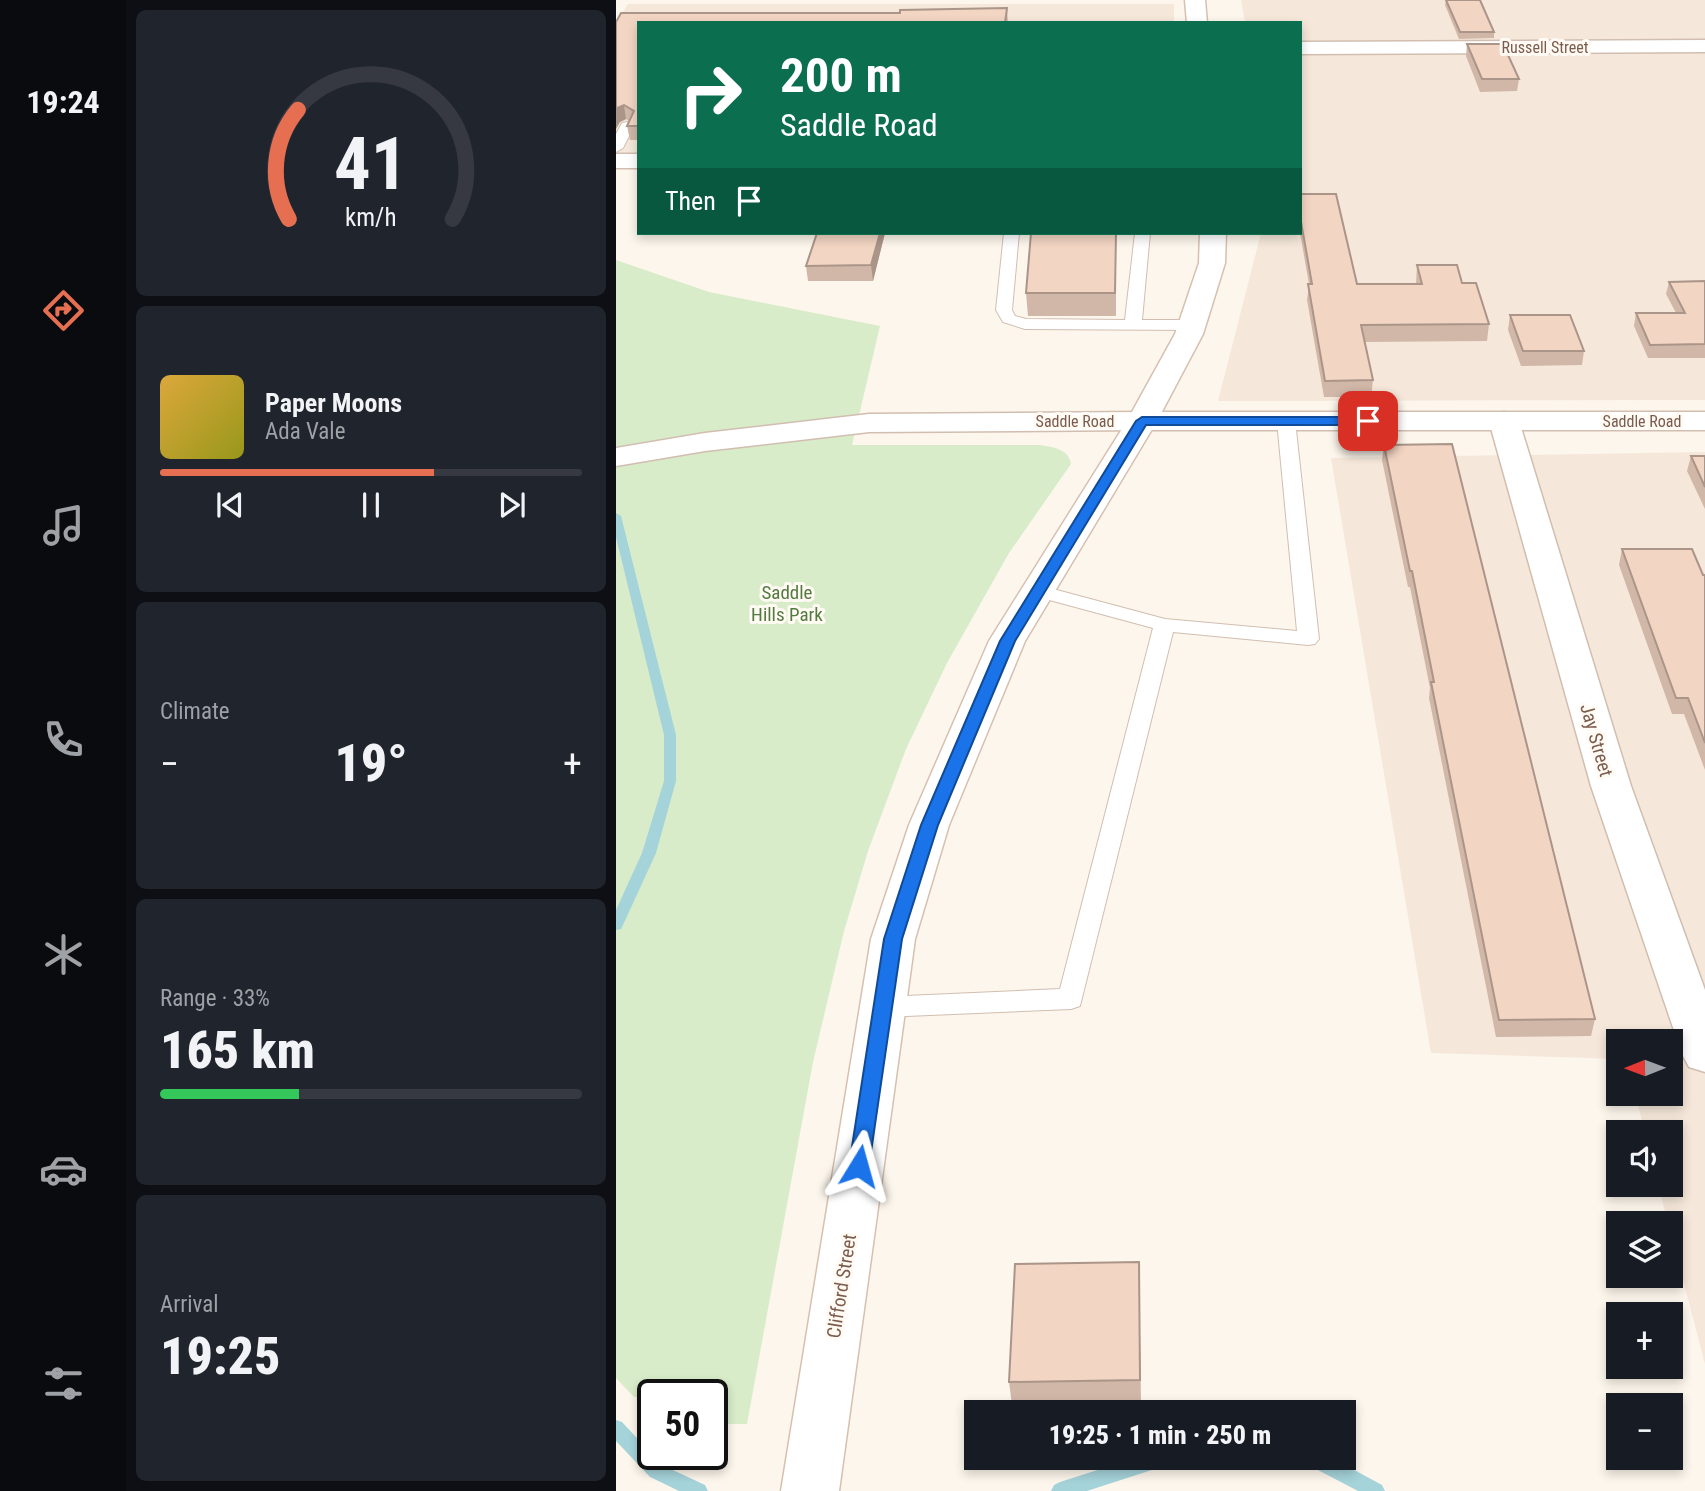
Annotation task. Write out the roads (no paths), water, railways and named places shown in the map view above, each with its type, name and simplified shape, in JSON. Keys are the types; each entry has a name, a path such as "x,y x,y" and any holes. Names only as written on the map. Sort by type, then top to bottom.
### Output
{"street":[{"path":"1195,0 1197,21"},
{"name":"Russell Street","path":"1302,48 1705,46"},
{"path":"616,161 637,161"},
{"name":"Clifford Street","path":"810,1491 893,939 929,825 1007,641 1142,421 1192,325 1212,264 1213,235"},
{"name":"Jay Street","path":"1504,421 1611,786 1705,1054"},
{"name":"Saddle Road","path":"616,457 705,442 869,423 1705,421"}],"lane":[{"path":"616,148 627,126"},
{"path":"1011,235 1004,310 1009,319 1025,324 1192,325"},
{"path":"1133,325 1143,235"},
{"path":"1038,591 1164,625 1308,639 1286,421"},
{"path":"883,1007 1072,999 1164,625"}],"waterway":[{"path":"616,516 670,735 670,781 649,853 616,925"},
{"path":"616,1428 656,1471 699,1491"},
{"path":"1060,1491 1124,1470"},
{"path":"1337,1470 1376,1491"}],"park label":[{"name":"Saddle Hills Park","path":"787,603"}]}
